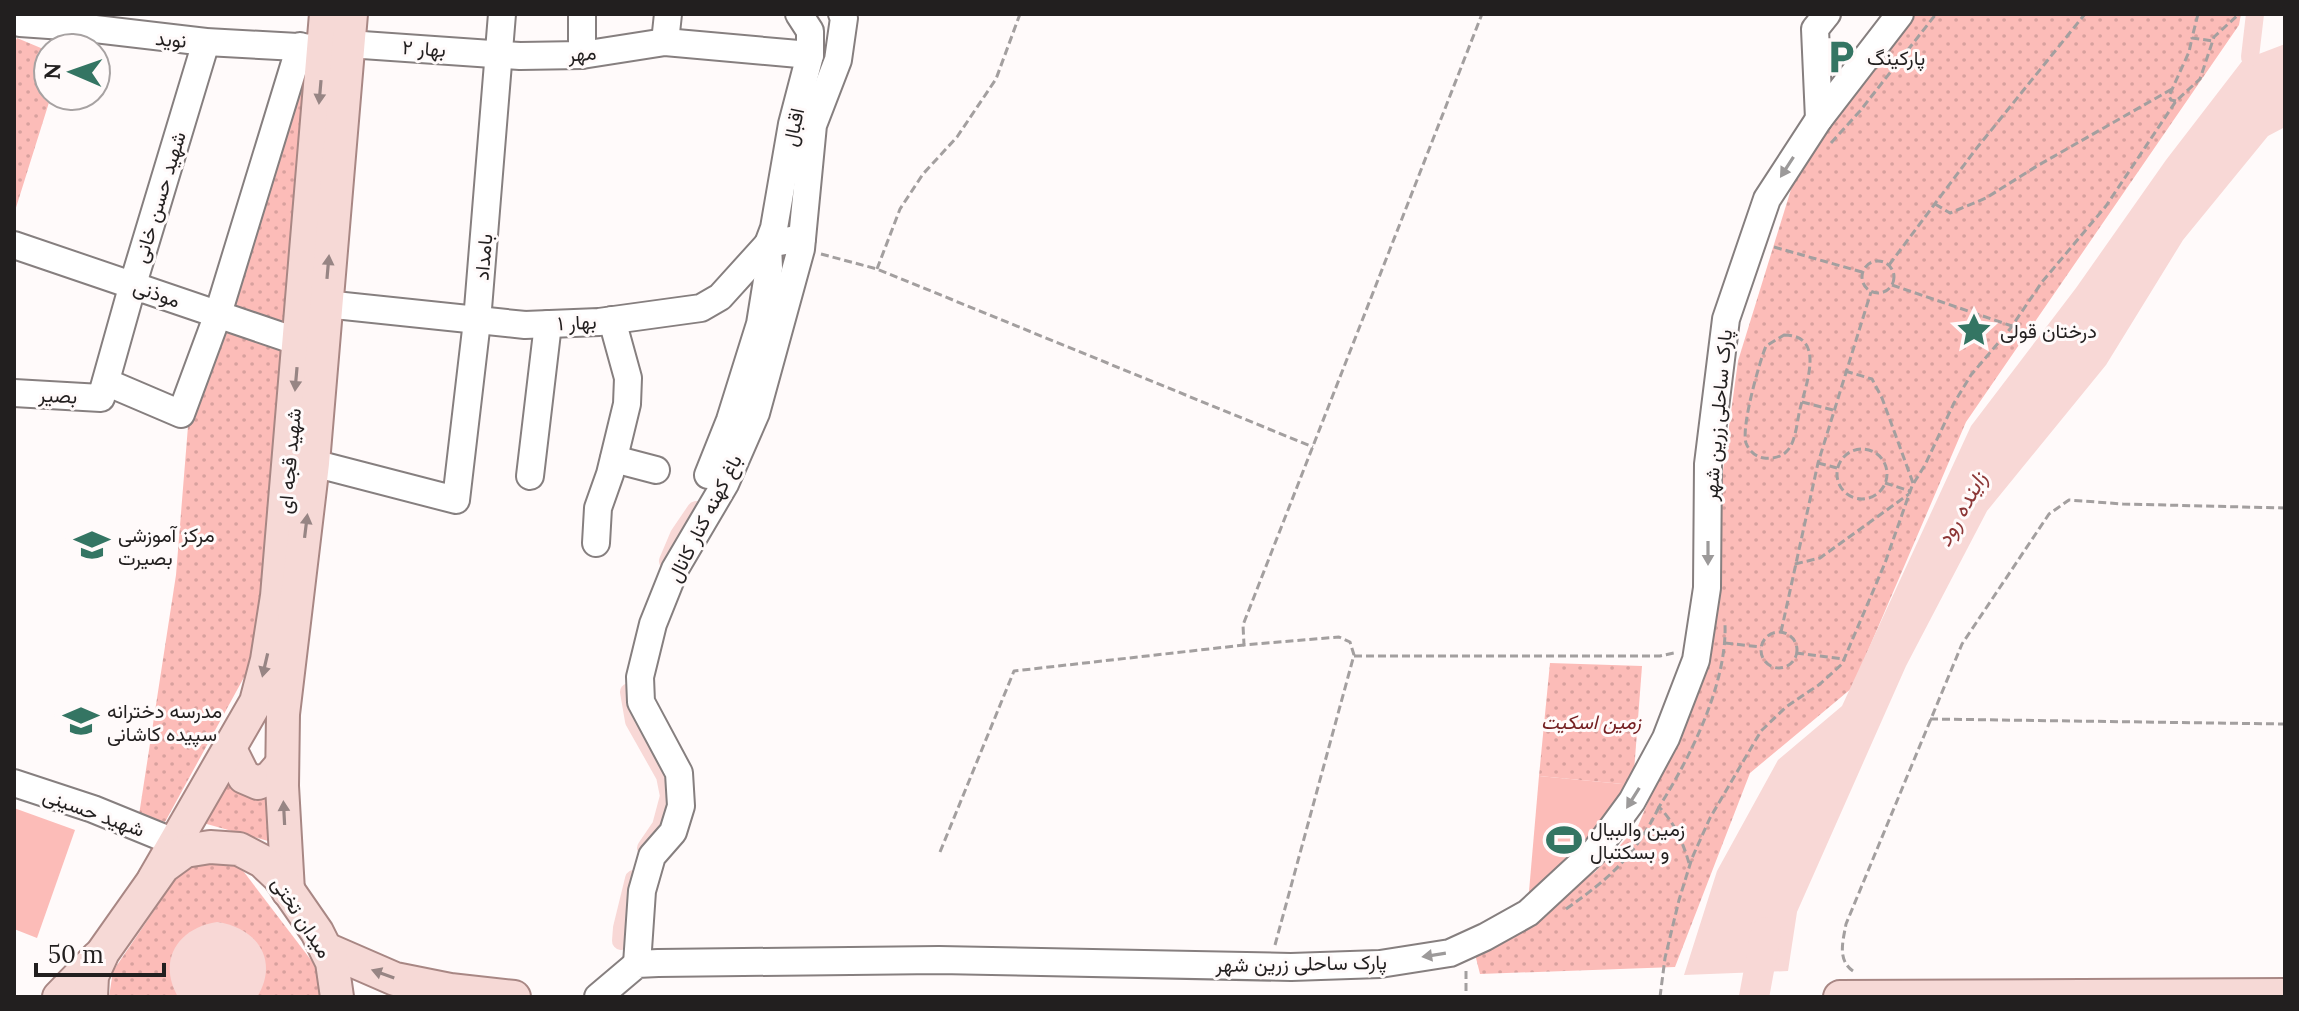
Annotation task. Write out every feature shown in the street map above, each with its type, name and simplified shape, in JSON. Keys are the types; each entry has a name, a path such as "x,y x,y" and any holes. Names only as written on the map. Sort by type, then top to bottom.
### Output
{"main road":[{"name":"شهید قجه ای","path":"288,891 282,764 283,714 313,463 325,304 331,38 326,14"},
{"name":"شهید قجه ای","path":"154,879 256,702 269,647 277,596 299,342 331,38"},
{"path":"230,749 244,777 258,783 270,778 282,764"},
{"name":"میدان تختی","path":"91,997 92,976 103,952 163,867 185,851 210,847 239,849 262,861 288,891 326,949 332,962 337,997"},
{"path":"326,949 395,979 450,990 514,997"},
{"path":"59,997 103,952"},
{"path":"1847,990 2285,995"}],"street":[{"name":"بامداد","path":"313,463 456,500 477,321 502,14"},
{"path":"582,14 582,55"},
{"path":"665,42 668,14"},
{"name":"اقبال","path":"730,447 760,324 769,268 768,244 774,228 792,124 810,55 810,31 799,14"},
{"name":"باغ کهنه کنار کانال","path":"637,964 642,891 652,856 673,832 681,806 679,773 641,702 640,677 653,624 675,569 725,484 730,447 756,413 802,244 813,125 838,60 842,14"},
{"path":"1819,119 1815,29 1827,14"},
{"path":"1819,119 1827,81 1876,14"},
{"name":"پارک ساحلی زرین شهر","path":"637,964 939,960 1291,967 1380,964 1450,953 1528,913 1596,850 1632,801 1666,738 1696,660 1707,588 1708,464 1726,319 1767,199 1819,119 1900,14"},
{"name":"نوید","path":"19,25 154,26 206,42 331,38"},
{"name":"بهار ۲","path":"331,38 499,53"},
{"path":"218,314 331,38"},
{"name":"شهید حسن خانی","path":"104,390 206,42"},
{"name":"مهر","path":"499,53 520,56 582,55 665,42 810,55"},
{"path":"768,244 802,244"},
{"name":"بهار ۱","path":"325,304 477,321 548,324 612,320 701,308 720,297 768,244"},
{"name":"موذنی","path":"14,245 299,342"},
{"name":"بصیر","path":"14,393 104,390 181,414 218,314"},
{"path":"596,543 598,508 627,404 628,378 612,320"},
{"path":"530,476 548,324"},
{"path":"708,475 730,447"},
{"path":"614,459 656,470"},
{"name":"شهید حسینی","path":"14,783 93,809 174,842"},
{"path":"598,997 637,964"}],"path":[{"path":"877,269 900,209 923,174 957,137 996,79 1020,14"},
{"path":"1244,645 1243,625 1482,14"},
{"path":"1827,147 1860,111 1936,14"},
{"path":"1889,265 2085,14"},
{"path":"2176,101 2169,96 2189,52 2198,14"},
{"path":"1660,997 1665,958 1690,867 1710,818 1761,731 1786,707 1820,684 1842,664 1885,563 1913,483 1925,465 1954,403 1971,375 2012,326 2042,282 2106,206 2176,101 2200,79 2213,41 2239,14"},
{"path":"2192,38 2213,41"},
{"path":"1934,204 1950,213 1986,198 2172,89"},
{"path":"1769,256 1778,235"},
{"path":"802,244 877,269 1313,447"},
{"path":"1773,247 1862,272"},
{"path":"1874,261 1889,265 1894,274 1892,285 1884,292 1871,292 1862,282 1862,272 1874,261"},
{"path":"1892,285 2012,326"},
{"path":"1781,632 1818,463 1871,292"},
{"path":"1793,335 1803,339 1811,354 1802,402 1787,451 1780,456 1763,458 1751,452 1745,436 1754,392 1766,346 1776,337 1793,335"},
{"path":"1845,371 1872,379 1913,483"},
{"path":"1741,389 1754,392"},
{"path":"1802,402 1834,410"},
{"path":"1853,451 1870,451 1883,461 1887,477 1885,483 1873,497 1850,497 1839,485 1837,469 1840,461 1853,451"},
{"path":"1818,463 1837,469"},
{"path":"1885,483 1909,493"},
{"path":"1795,564 1820,558 1909,493"},
{"path":"1847,990 1846,967 1841,952 1846,924 1930,719 1962,644 2049,514 2069,500 2285,508"},
{"path":"1690,867 1678,834 1659,807 1687,761 1702,725 1725,643 1725,623"},
{"path":"1781,632 1795,641 1796,653 1791,663 1774,667 1764,661 1761,647 1770,635 1781,632"},
{"path":"940,852 1014,671 1339,637 1350,642 1354,656 1275,946"},
{"path":"1725,643 1761,647"},
{"path":"1796,653 1844,659"},
{"path":"1354,656 1660,656"},
{"path":"1930,719 2285,724"},
{"path":"1466,974 1466,997"}],"green space":[{"path":"1915,14 2241,14 2239,25 1966,422 1852,688 1750,773 1675,967 1480,974 1475,954 1595,872 1638,826 1711,650 1719,500 1738,361 1797,170 1869,69"},
{"path":"17,38 32,44 32,112 46,112 14,214 14,44"},
{"path":"305,72 271,516 254,659 165,822 139,815 176,575 194,352"},
{"name":"زمین اسکیت","path":"1550,663 1642,666 1633,785 1539,776"},
{"path":"226,775 271,790 268,841 196,821"},
{"name":"زمین والبیال و بسکتبال","path":"1539,776 1633,785 1602,831 1528,903"},
{"path":"14,808 75,830 37,938 14,929"},
{"path":"198,858 233,864 244,872 324,977 326,997 109,997 113,971 185,865"}],"water":[{"path":"2285,44 2285,127 2268,136 2183,240 2106,365 1987,511 1906,666 1797,912 1788,971 1684,975 1717,871 1778,760 1842,706 1971,426 2243,60"},
{"path":"217,922 243,931 260,948 266,970 257,997 178,997 170,971 175,948 192,931"}],"waterway":[{"path":"2250,57 2255,14"},
{"path":"780,281 794,179"},
{"path":"668,561 679,535 696,510"},
{"path":"629,692 634,721 665,776 669,796 661,826 646,848"},
{"path":"621,941 634,879"},
{"name":"زاینده رود","path":"1754,997 1766,932"}],"place":[{"name":"پارکینگ","path":"1841,57"},
{"name":"درختان قولی","path":"1974,330"},
{"name":"مرکز آموزشی بصیرت","path":"92,545"},
{"name":"مدرسه دخترانه سپیده کاشانی","path":"81,721"},
{"name":"زمین والبیال و بسکتبال","path":"1564,840"}]}
